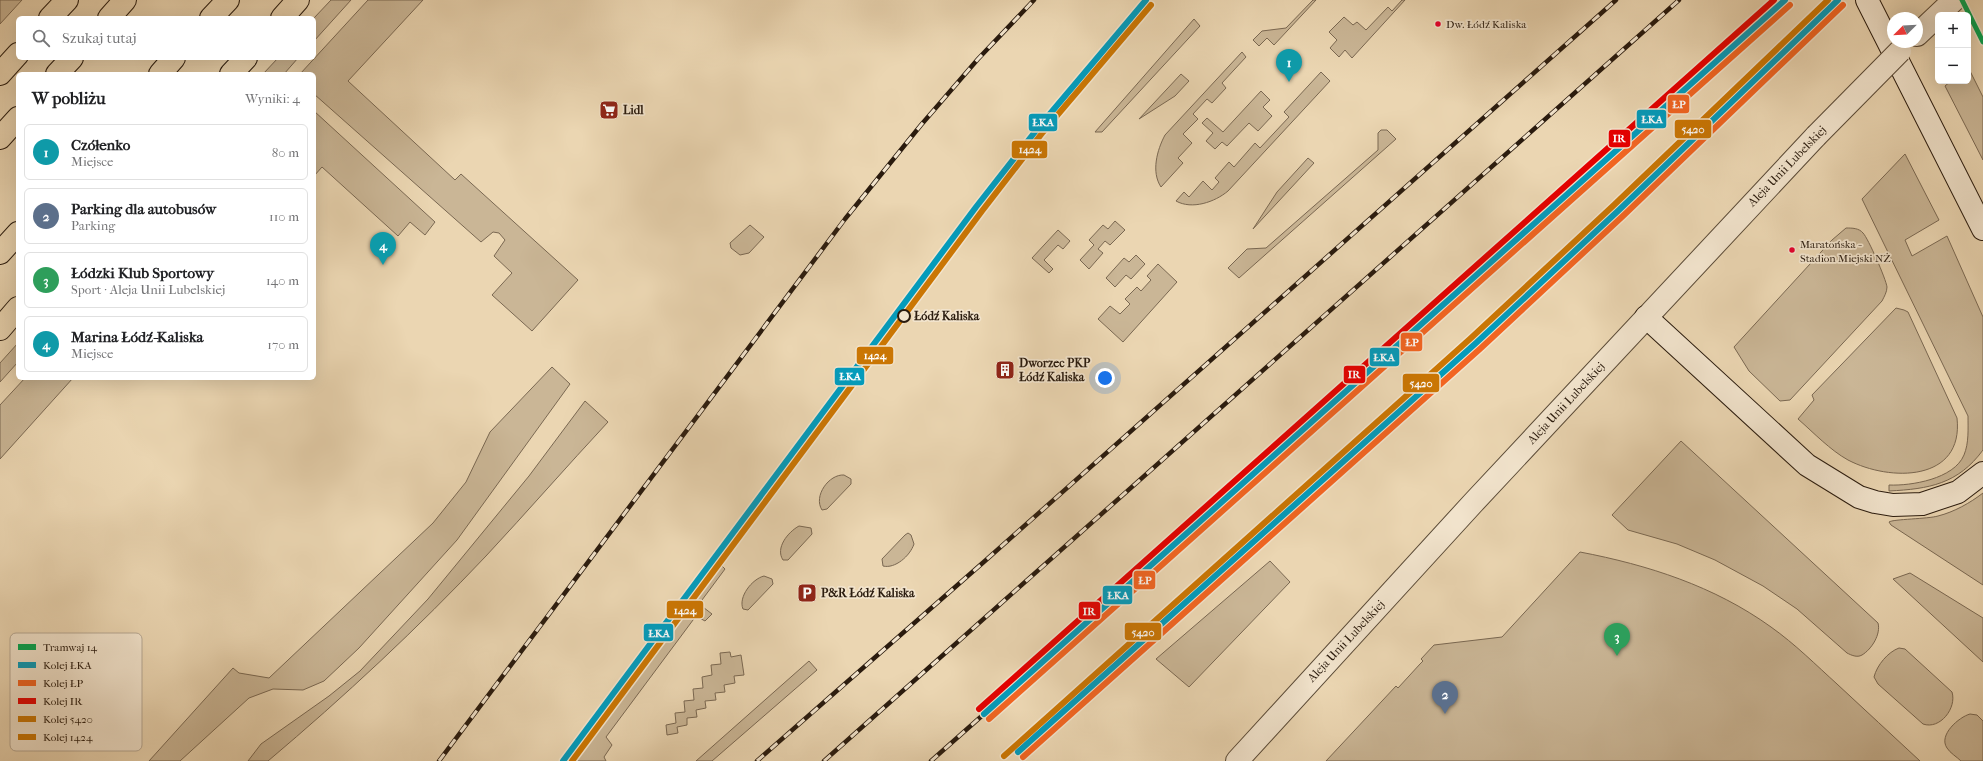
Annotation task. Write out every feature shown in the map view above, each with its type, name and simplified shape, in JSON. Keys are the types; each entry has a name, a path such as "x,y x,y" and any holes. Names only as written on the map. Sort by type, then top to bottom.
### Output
{"main road":[{"path":"52,16 67,0"},
{"path":"111,16 125,0"},
{"path":"214,16 228,0"},
{"path":"284,16 298,0"},
{"path":"0,74 16,56"},
{"path":"59,72 70,60"},
{"path":"162,72 172,60"},
{"path":"233,72 244,60"},
{"path":"0,138 16,120"},
{"path":"0,253 16,235"},
{"path":"0,329 16,310"}],"street":[{"path":"1867,0 1983,229"},
{"path":"1923,29 1954,0"},
{"name":"Aleja Unii Lubelskiej","path":"1238,761 1646,316 1816,136 1904,48"},
{"path":"1646,316 1806,465 1859,497 1893,505 1922,504 1958,492 1983,473"}],"shaded area":[{"path":"0,0 22,0 0,24"},
{"path":"331,0 351,0 316,39 316,16"},
{"path":"368,0 423,0 348,81 455,180 461,174 578,280 532,331 492,295 512,273 494,256 505,240 499,233 493,232 481,242 316,96 316,72 302,72 313,60 316,60 316,57"},
{"path":"1313,0 1316,0 1274,45 1267,38 1259,46 1253,40 1262,31 1286,28"},
{"path":"1402,0 1405,0 1352,58 1345,50 1339,57 1330,48 1337,40 1329,32 1344,17 1353,25 1357,22 1366,30 1388,7 1392,11"},
{"path":"1194,19 1200,26 1102,132 1095,132"},
{"path":"1242,52 1246,57 1222,83 1226,88 1212,103 1207,99 1193,114 1198,119 1183,134 1192,143 1178,158 1183,163 1161,187 1156,175 1156,161 1165,135"},
{"path":"276,60 296,60 286,72 265,72"},
{"path":"1321,72 1330,81 1228,191 1223,195 1203,204 1189,205 1176,201 1184,192 1189,197 1203,181 1212,190 1219,182 1215,178 1229,162 1234,167 1255,143 1260,148 1289,117 1284,112"},
{"path":"1971,73 1983,97 1983,160 1945,86 1947,84 1971,84"},
{"path":"1181,74 1189,81 1175,96 1139,119"},
{"path":"1261,91 1270,100 1263,107 1272,116 1258,131 1249,123 1227,146 1222,142 1215,149 1206,141 1213,133 1202,123 1207,118 1223,132"},
{"path":"316,113 435,222 425,235 410,222 398,236 322,167 316,174"},
{"path":"1381,130 1387,130 1396,139 1239,278 1228,268 1247,249 1266,248 1378,150 1378,133"},
{"path":"1905,154 1939,220 1905,240 1912,256 1947,236 1983,317 1983,450 1963,470 1942,482 1917,489 1889,491 1889,485 1920,482 1942,475 1951,470 1959,463 1964,455 1968,436 1968,416 1862,199"},
{"path":"1308,158 1314,163 1253,229 1277,192"},
{"path":"1115,221 1125,230 1110,245 1105,241 1098,249 1103,253 1089,269 1080,260 1094,245 1089,240 1103,225 1108,229"},
{"path":"750,225 764,237 749,253 740,255 731,248 730,243"},
{"path":"1846,228 1860,230 1865,236 1873,250 1884,276 1887,287 1886,293 1882,301 1790,400 1780,401 1749,371 1734,347 1832,240"},
{"path":"1058,230 1070,241 1063,249 1058,245 1044,260 1053,269 1049,273 1032,258"},
{"path":"1136,255 1145,264 1131,279 1126,275 1115,287 1106,278 1124,258 1129,262"},
{"path":"1158,264 1177,282 1123,342 1098,319 1110,306 1120,314 1130,304 1125,299 1137,287 1141,291 1151,280 1147,276"},
{"path":"1896,308 1908,312 1957,418 1956,439 1949,455 1937,465 1921,471 1903,473 1884,472 1865,467 1848,460 1828,446 1798,419 1814,400 1812,395"},
{"path":"16,345 16,364 0,382 0,363"},
{"path":"552,367 570,384 457,540 359,648 324,681 303,690 273,689 249,698 180,761 149,761 233,668 239,673 269,678 433,523 466,482 490,432"},
{"path":"23,380 71,380 0,459 0,405"},
{"path":"585,401 608,422 486,556 407,636 296,737 268,761 248,761 261,744 329,696 360,671 428,599 529,476"},
{"path":"1681,441 1878,623 1879,627 1875,641 1866,652 1858,656 1847,653 1797,609 1763,586 1715,560 1677,544 1628,530 1612,515"},
{"path":"844,475 851,479 851,484 827,509 822,510 820,498 824,487 833,478"},
{"path":"1983,493 1983,585 1891,525 1889,522 1933,517 1944,514 1962,507"},
{"path":"799,526 811,528 812,534 788,560 783,560 781,550 784,541 791,532"},
{"path":"908,533 911,535 914,544 906,557 902,561 892,566 883,566 882,559"},
{"path":"1580,552 1631,563 1680,579 1727,600 1749,613 1771,627 1797,647 1920,761 1326,761 1396,686 1398,688 1423,661 1421,659 1434,645 1502,637"},
{"path":"1270,561 1290,582 1189,687 1156,659"},
{"path":"721,565 725,569 699,604 712,614 705,621 696,616 606,737 612,745 604,757 606,761 576,761"},
{"path":"1910,573 1983,618 1983,662 1893,579"},
{"path":"764,576 772,579 773,584 748,610 743,609 742,599 747,589 755,581"},
{"path":"1899,648 1905,649 1952,692 1953,698 1950,711 1941,721 1929,725 1923,724 1878,684 1874,677 1875,672 1891,653"},
{"path":"730,652 731,657 741,655 744,675 734,676 735,683 724,685 725,692 715,693 716,700 705,701 706,708 696,710 697,717 687,718 687,725 677,727 678,733 667,735 666,725 676,723 675,713 685,712 684,701 694,700 693,689 703,688 702,677 712,675 711,665 721,664 720,653"},
{"path":"809,661 817,670 712,761 696,761"},
{"path":"1970,714 1977,715 1983,721 1983,761 1961,761 1948,750 1945,743 1947,732 1951,727 1960,719"}],"railway":[{"path":"439,761 845,219 921,125 978,59 1034,0"},
{"path":"757,761 986,560 1616,0"},
{"path":"824,761 1679,0"},
{"path":"931,761 984,714"}],"tram line":[{"name":"14","path":"1962,0 1983,42"}],"rail line":[{"name":"ŁKA","path":"563,761 976,207 1038,128 1146,0"},
{"name":"IR","path":"979,709 1774,0"},
{"name":"ŁKA","path":"984,714 1785,0"},
{"name":"5420","path":"1004,756 1471,338 1614,205 1828,0"},
{"name":"ŁKA","path":"1018,752 1476,343 1619,210 1838,0"},
{"name":"1424","path":"572,761 982,211 1043,132 1151,5"},
{"name":"ŁP","path":"989,719 1790,5"},
{"name":"ŁP","path":"1023,757 1481,348 1624,215 1843,5"}],"place":[{"name":"Dw. Łódź Kaliska","path":"1438,24"},
{"name":"Czółenko","path":"1289,82"},
{"name":"Lidl","path":"609,110"},
{"name":"Maratońska - Stadion Miejski NŻ","path":"1792,250"},
{"name":"Marina Łódź-Kaliska","path":"383,265"},
{"name":"Łódź Kaliska","path":"904,316"},
{"name":"Dworzec PKP Łódź Kaliska","path":"1005,370"},
{"name":"P&R Łódź Kaliska","path":"807,593"},
{"name":"Łódzki Klub Sportowy","path":"1617,656"},
{"name":"Parking dla autobusów","path":"1445,714"}]}
